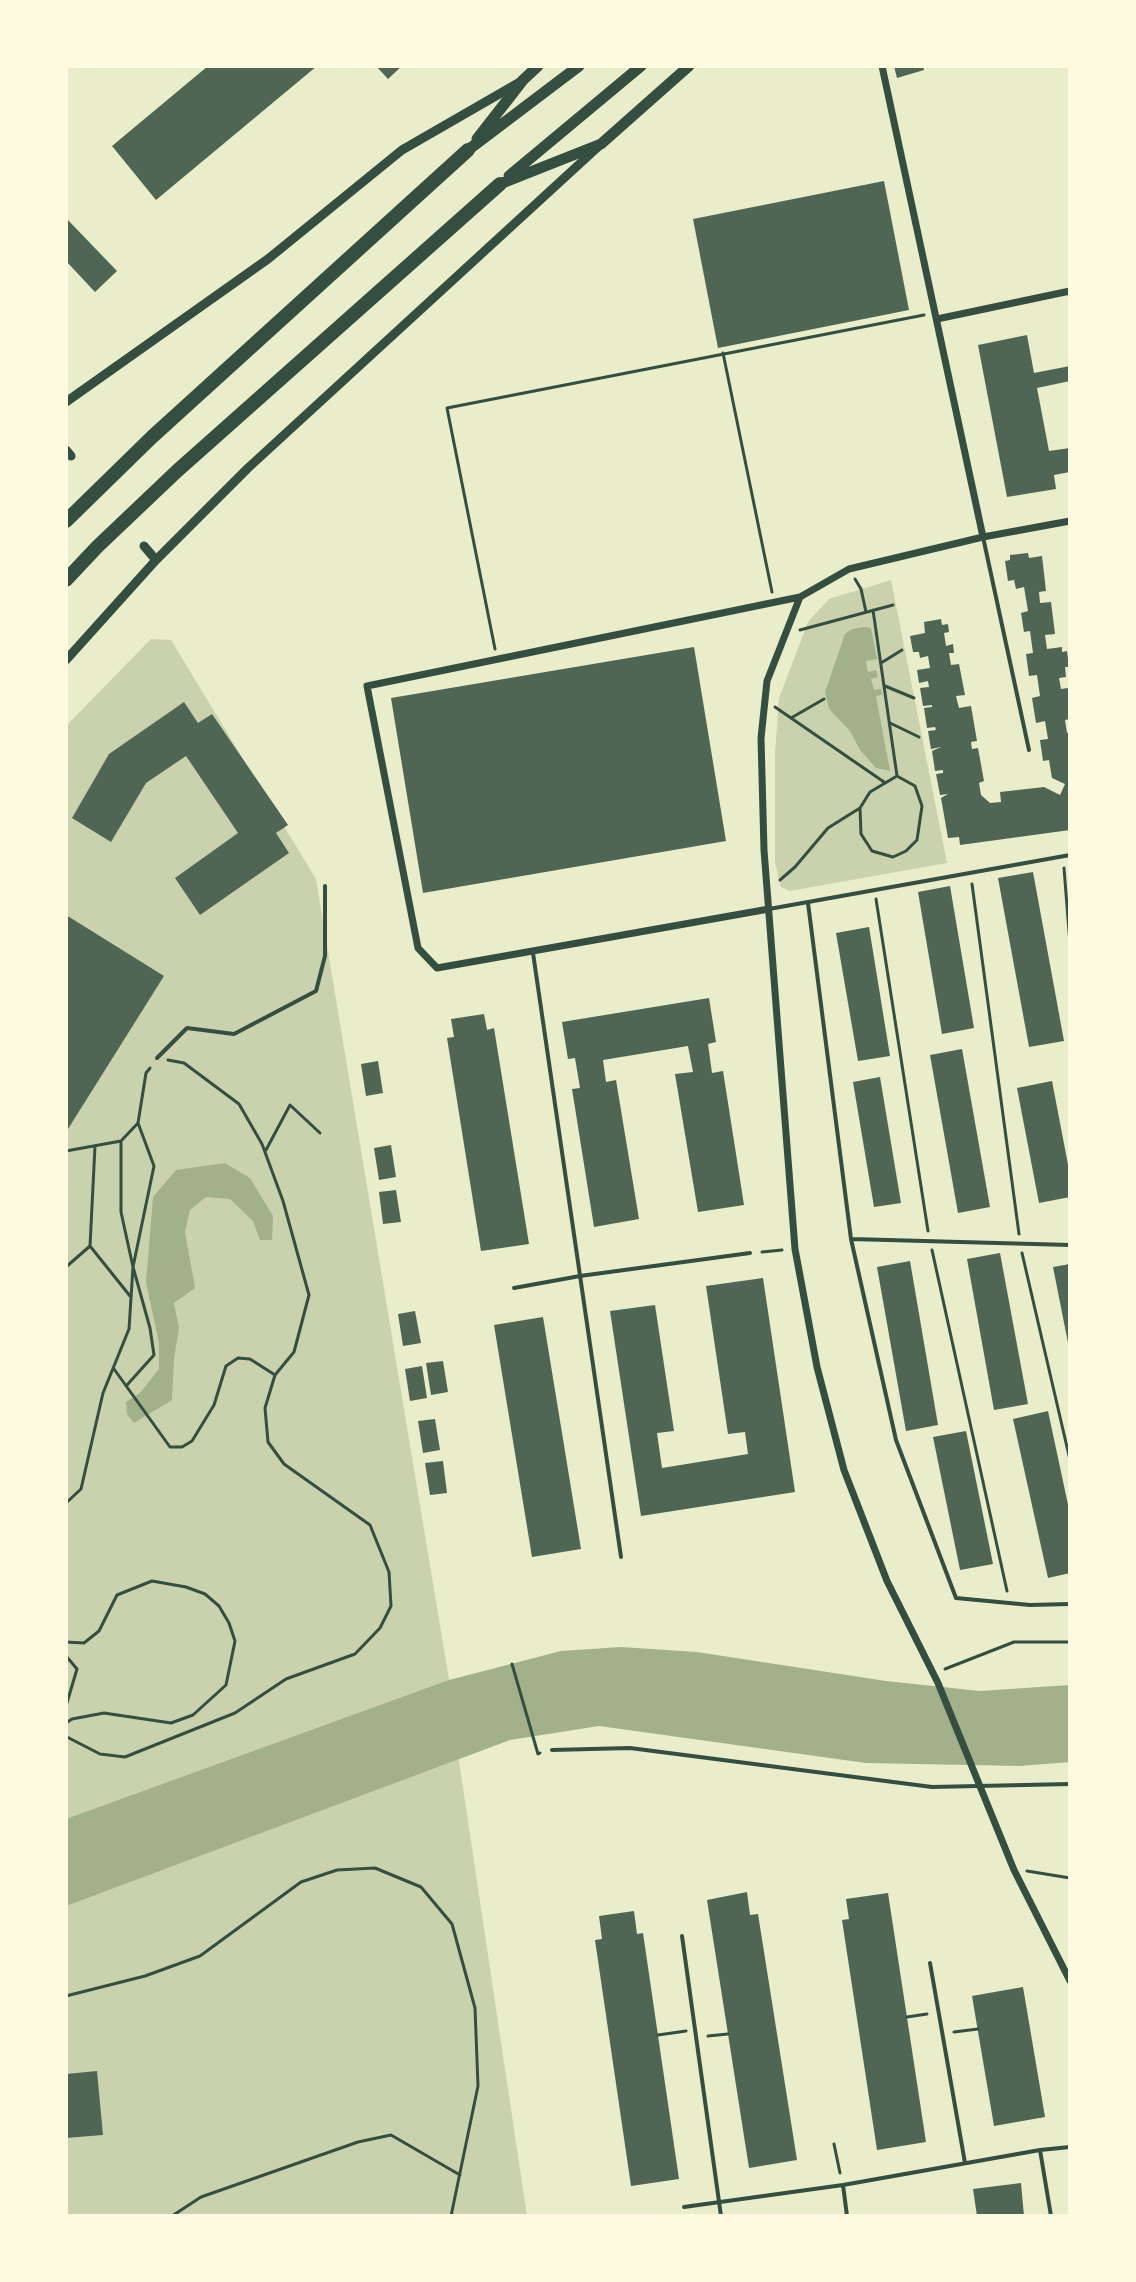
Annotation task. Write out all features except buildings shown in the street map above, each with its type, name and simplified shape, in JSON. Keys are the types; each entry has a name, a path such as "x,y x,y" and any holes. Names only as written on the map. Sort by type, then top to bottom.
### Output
{"highway":[{"path":"66,521 152,437 468,150"},
{"path":"66,580 177,471 500,184"}],"main road":[{"path":"468,150 523,80 538,66"},
{"path":"468,150 579,66"},
{"path":"500,184 641,66"},
{"path":"500,184 601,144 689,66"}],"street":[{"path":"882,66 983,537"},
{"path":"66,402 268,259 402,150 523,80"},
{"path":"66,660 156,560 248,468 601,144"},
{"path":"936,316 1070,291"},
{"path":"769,909 437,968 418,948 367,686 774,604 800,597 849,569 983,537 1070,521"},
{"path":"144,546 156,560"},
{"path":"800,597 767,681 761,738 764,850 795,1249 817,1367 844,1470 887,1581 934,1673 1014,1870 1070,1981"}],"lane":[{"path":"983,537 1029,750"},
{"path":"769,909 1070,855"},
{"path":"157,1058 187,1028 234,1034 316,991 325,956 325,886"},
{"path":"808,903 851,1239 896,1440 956,1598 1030,1605 1070,1604"},
{"path":"533,953 621,1557"},
{"path":"851,1239 1070,1245"},
{"path":"514,1288 750,1253"},
{"path":"552,1750 630,1748 932,1787 1070,1784"},
{"path":"682,1936 721,2216"},
{"path":"930,1963 965,2163"},
{"path":"684,2207 843,2185 1070,2147"},
{"path":"1040,2150 1051,2216"},
{"path":"843,2185 847,2216"}],"path":[{"path":"497,658 447,408 723,353 936,316"},
{"path":"723,353 774,604"},
{"path":"849,569 861,589 866,612"},
{"path":"787,635 893,605"},
{"path":"873,610 897,776"},
{"path":"881,663 902,650"},
{"path":"885,686 914,698"},
{"path":"763,699 884,782"},
{"path":"791,718 824,699"},
{"path":"890,723 919,737"},
{"path":"768,890 795,867 828,828 860,808 870,792 897,776"},
{"path":"860,808 861,834 872,851 893,857 906,851 917,840 922,806 915,786 897,776"},
{"path":"1063,856 1070,944"},
{"path":"971,873 1020,1243 1070,1460"},
{"path":"66,1503 81,1489 103,1393 129,1329 133,1267 154,1166 138,1123 146,1073 157,1058 184,1063 239,1104 265,1152 283,1201 309,1295 294,1352 275,1375 265,1408 268,1442 284,1464 370,1525 389,1572 391,1606 380,1628 355,1654 286,1679 235,1713 125,1757 100,1754 67,1737 66,1733"},
{"path":"265,1152 290,1105 320,1133"},
{"path":"66,1151 121,1141 138,1123"},
{"path":"121,1141 121,1212 154,1355 127,1385"},
{"path":"95,1146 90,1246 131,1298"},
{"path":"66,1267 90,1246"},
{"path":"750,1253 795,1249"},
{"path":"114,1369 170,1447 182,1447 192,1441 214,1405 226,1366 238,1358 250,1359 275,1375"},
{"path":"66,1642 84,1643 99,1631 117,1595 152,1581 205,1594 219,1606 235,1641 226,1685 193,1715 171,1723 104,1713 66,1723"},
{"path":"934,1673 1014,1642 1070,1642"},
{"path":"66,1656 77,1669 66,1706"},
{"path":"512,1664 538,1754"},
{"path":"66,1996 145,1976 200,1956 301,1882 337,1870 375,1868 421,1887 452,1924 475,2008 478,2086 451,2216"},
{"path":"1014,1870 1070,1878"},
{"path":"907,2017 939,2012"},
{"path":"942,2033 978,2029"},
{"path":"658,2035 695,2030"},
{"path":"696,2037 728,2034"},
{"path":"172,2216 201,2197 358,2142 391,2135 460,2175"},
{"path":"834,2144 843,2185"}],"shaded area":[{"path":"891,580 947,863 790,891 781,887 775,862 775,754 779,698 808,622 829,599"},
{"path":"864,627 871,628 877,659 866,661 868,672 876,670 878,677 871,679 874,690 881,689 882,695 876,696 890,771 876,768 860,750 850,731 829,709 825,692 845,634"},
{"path":"151,639 171,640 316,879 449,1680 527,2216 66,2216 66,726"},
{"path":"225,1163 250,1178 273,1216 272,1240 260,1240 253,1221 230,1199 206,1197 190,1210 185,1232 195,1288 174,1303 179,1328 172,1400 134,1423 127,1414 126,1402 140,1393 159,1369 159,1343 146,1282 153,1197 176,1170"},
{"path":"621,1647 697,1652 886,1681 980,1691 1070,1685 1070,1762 1020,1766 866,1763 599,1726 510,1740 66,1906 66,1819 449,1680 561,1651"}]}
